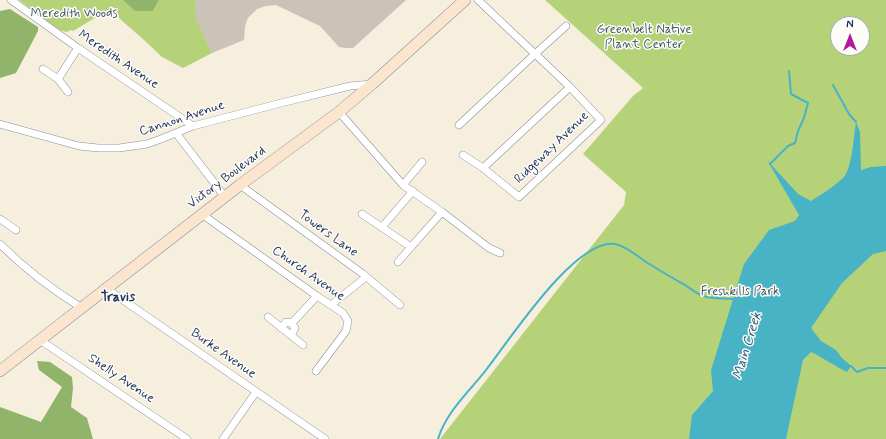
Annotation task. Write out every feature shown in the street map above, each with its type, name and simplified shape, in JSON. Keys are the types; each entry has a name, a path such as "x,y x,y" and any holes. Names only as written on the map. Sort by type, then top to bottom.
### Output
{"main road":[{"name":"Victory Boulevard","path":"0,371 338,112 372,84 465,0"}],"street":[{"name":"Meredith Avenue","path":"11,0 78,48 193,126"},
{"name":"Ridgeway Avenue","path":"463,154 519,197 601,120 570,87 478,0"},
{"path":"459,125 566,26"},
{"path":"58,79 78,48"},
{"path":"43,69 58,79 68,92"},
{"name":"Cannon Avenue","path":"0,124 79,146 98,148 132,147 161,140 193,126 281,102 350,86 372,84"},
{"path":"483,168 570,87"},
{"path":"338,112 403,185 442,212 489,248 500,253"},
{"path":"176,133 225,198"},
{"path":"403,185 422,162"},
{"name":"Towers Lane","path":"240,186 366,277 400,305"},
{"path":"382,226 413,191"},
{"path":"398,262 442,212"},
{"name":"Church Avenue","path":"203,214 343,313 348,321 348,327 316,371"},
{"path":"362,214 411,246"},
{"path":"0,219 16,230"},
{"path":"0,244 28,271 82,308"},
{"path":"331,305 366,277"},
{"name":"Burke Avenue","path":"107,289 325,439"},
{"path":"292,323 317,296"},
{"path":"268,317 303,345"},
{"path":"281,328 286,322 292,323"},
{"path":"290,335 294,332 295,328 292,323"},
{"name":"Shelly Avenue","path":"40,340 187,439"},
{"path":"223,439 256,392"}],"shaded area":[{"path":"195,0 406,0 353,48 339,47 320,26 276,5 257,9 248,18 245,26 244,40 212,53 195,20"}],"green space":[{"name":"Meredith Woods","path":"19,0 124,0 153,11 159,0 195,0 196,20 212,53 183,68 162,57 119,18 113,7 73,31 71,30 67,32 59,30"},
{"path":"123,0 159,0 153,11 135,11"},
{"name":"Freshkills Park","path":"545,0 886,0 886,439 440,439 624,205 626,192 583,154 633,96 643,88"},
{"path":"10,9 38,27 38,31 16,73 0,78 0,11"},
{"path":"37,361 50,362 72,377 73,388 71,407 87,418 93,439 0,439 0,407 41,422 62,387 39,370"}],"water":[{"name":"Main Creek","path":"856,122 860,132 861,170 871,167 886,166 886,251 873,254 842,283 811,328 821,341 836,350 851,366 847,372 811,352 803,360 786,439 689,439 692,415 713,391 711,370 744,264 769,230 795,221 799,215 767,160 798,194 811,201 837,184 847,173 851,159"}],"waterway":[{"path":"770,164 788,146 795,143 808,103 791,94 789,71"},
{"path":"833,85 849,114 856,122"},
{"path":"438,439 446,420 452,411 486,370 544,294 581,257 599,247 615,244 619,245 703,296 710,298 733,299"},
{"path":"851,366 857,372 868,368 886,368"}],"district":[{"name":"Travis","path":"118,298"}],"park label":[{"name":"Greenbelt Native Plant Center","path":"644,38"}]}
